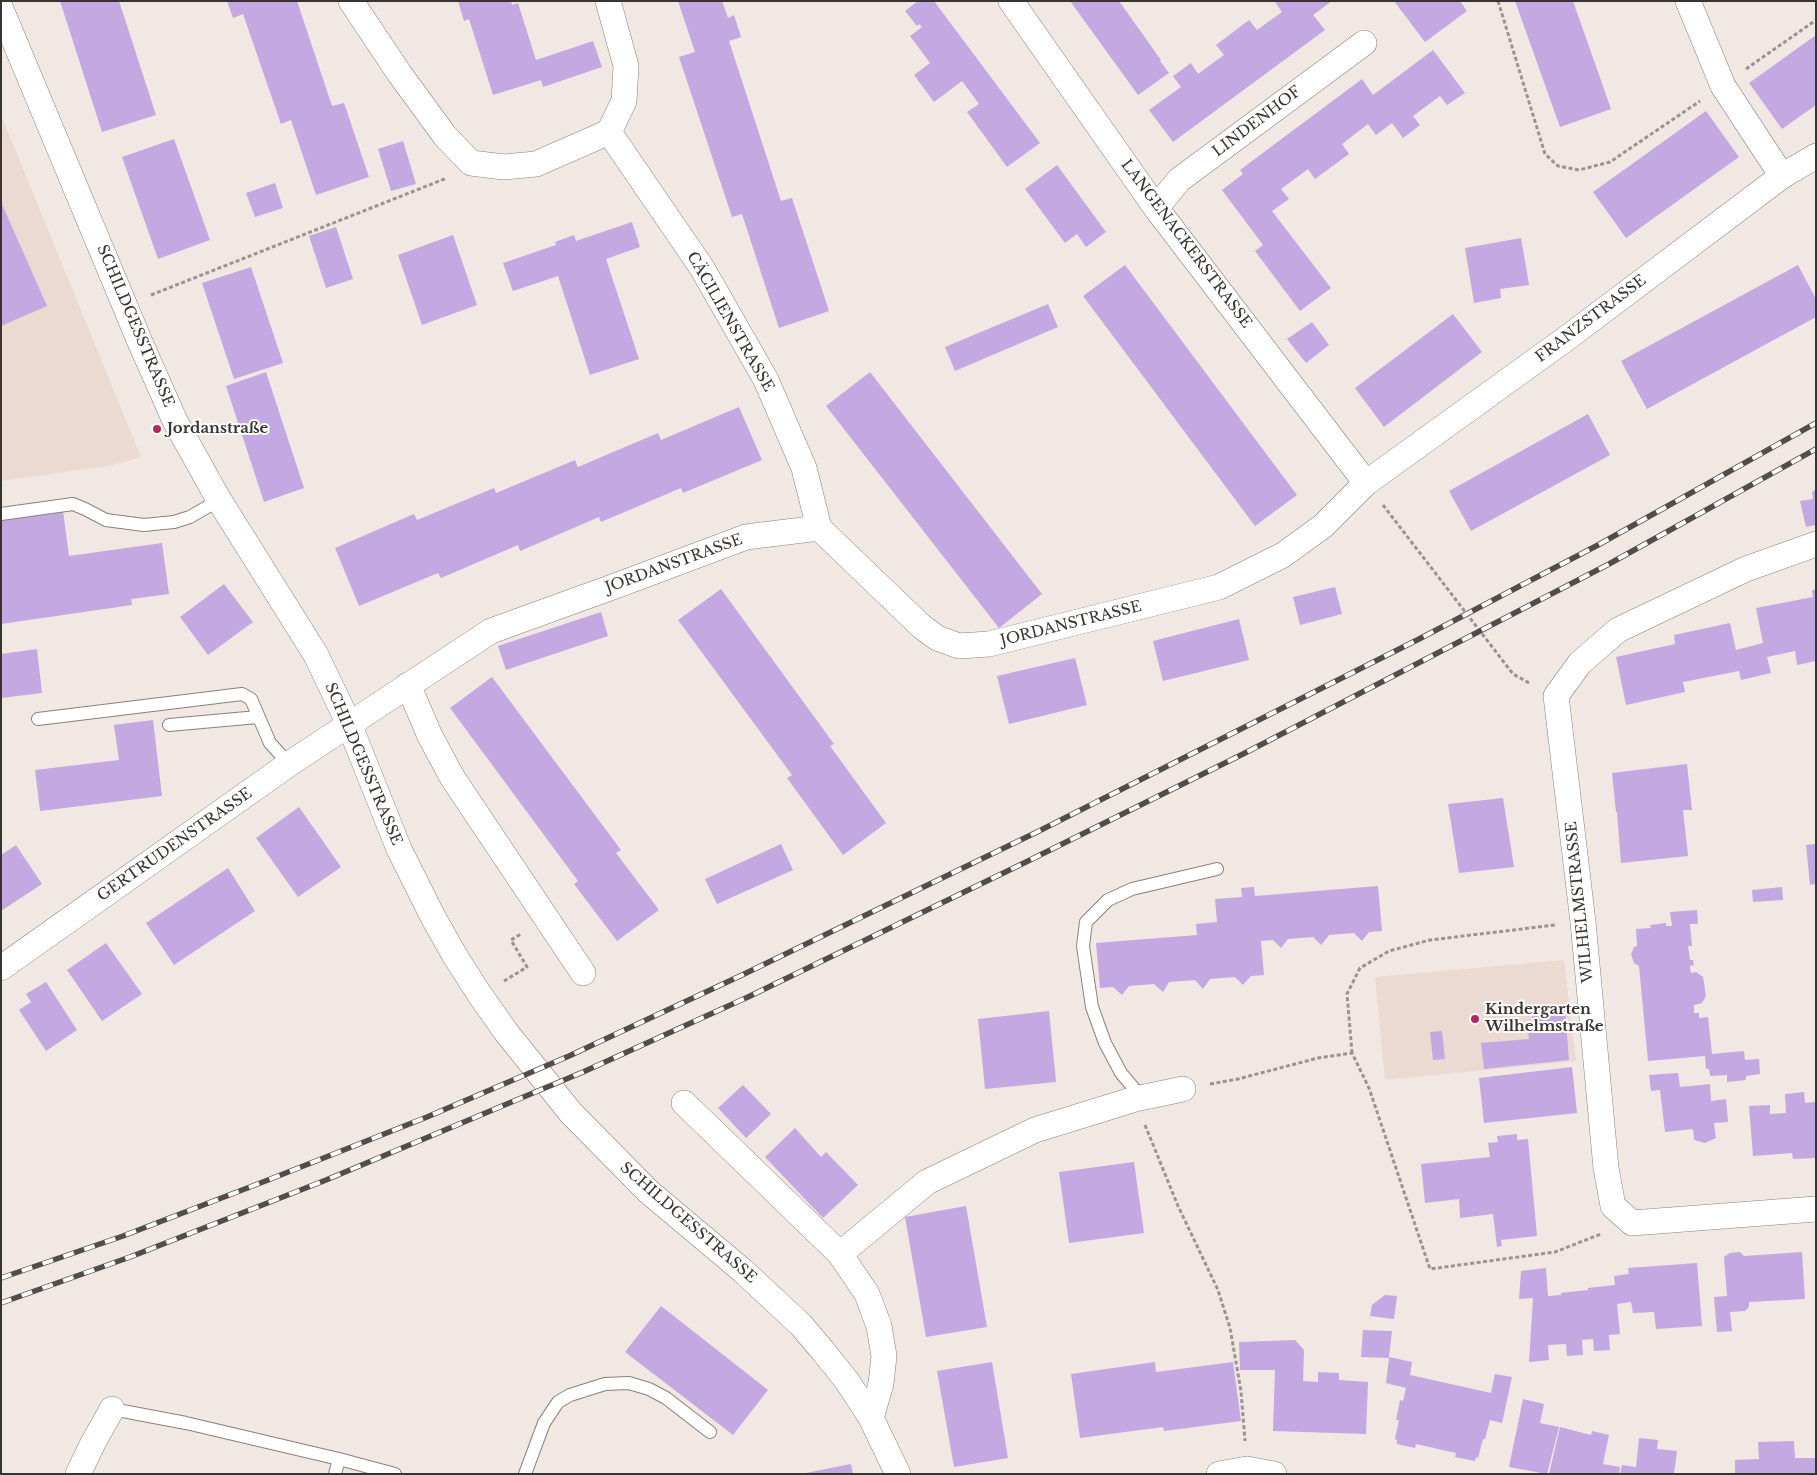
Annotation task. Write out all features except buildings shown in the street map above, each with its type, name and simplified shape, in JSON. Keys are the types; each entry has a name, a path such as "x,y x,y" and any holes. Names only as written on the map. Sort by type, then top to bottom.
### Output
{"street":[{"path":"351,1 399,74 439,128 472,164 504,167 536,164 608,132 624,101 626,66 608,1"},
{"name":"LANGENACKERSTRASSE","path":"1011,1 1156,208 1366,483"},
{"path":"1693,3 1723,86 1782,176"},
{"name":"SCHILDGESSTRASSE","path":"1,9 140,342 176,421 219,500 316,655 349,724 399,849 446,940 480,995 512,1039 571,1113 649,1192 712,1244 801,1325 847,1381 872,1418 898,1474"},
{"name":"LINDENHOF","path":"1156,208 1179,180 1364,44"},
{"name":"CÄCILIENSTRASSE","path":"608,132 702,268 766,380 804,468 819,528"},
{"name":"FRANZSTRASSE","path":"1366,483 1567,338 1782,176 1816,156"},
{"name":"JORDANSTRASSE","path":"349,724 491,631 618,586 746,536 819,528 921,626 937,638 960,646 989,644 1219,587 1283,555 1323,526 1366,483"},
{"path":"1556,696 1580,663 1618,630 1746,569 1816,544"},
{"path":"408,685 430,736 452,777 582,973"},
{"name":"WILHELMSTRASSE","path":"1556,696 1583,922 1606,1168 1613,1206 1632,1223"},
{"name":"GERTRUDENSTRASSE","path":"1,968 289,764 349,724"},
{"path":"840,1254 927,1182 1035,1130 1139,1099 1183,1090"},
{"path":"684,1103 840,1254 867,1294 879,1326 884,1356 881,1384 872,1418"},
{"path":"1632,1223 1816,1209"},
{"path":"78,1474 112,1409"},
{"path":"1219,1474 1247,1469 1274,1474"}],"lane":[{"path":"1,514 72,504 106,520 151,525 174,522 190,517 219,500"},
{"path":"38,719 242,694 251,699 270,743 289,764"},
{"path":"169,725 258,717"},
{"path":"1139,1099 1121,1073 1105,1043 1092,1007 1083,946 1086,922 1108,900 1132,889 1218,869"},
{"path":"525,1474 544,1423 558,1402 570,1395 605,1384 629,1383 649,1389 666,1398 710,1432"},
{"path":"112,1409 186,1423 395,1474"},
{"path":"335,1474 339,1459"}],"path":[{"path":"1498,1 1545,154 1558,166 1579,170 1610,162 1723,86 1816,20"},
{"path":"125,305 443,180 472,164"},
{"path":"1366,483 1513,674 1556,696"},
{"path":"1583,922 1430,940 1389,951 1360,968 1347,994 1352,1053 1369,1088 1430,1269 1555,1252 1632,1223"},
{"path":"480,995 527,967 511,940 521,934 526,941"},
{"path":"1183,1090 1238,1079 1318,1058 1352,1053"},
{"path":"1139,1099 1178,1206 1218,1290 1230,1328 1241,1391 1247,1469"}],"shaded area":[{"path":"1,115 141,457 113,465 1,481"},
{"name":"Kindergarten Wilhelmstraße","path":"1564,960 1576,1061 1385,1080 1375,977"}],"railway":[{"path":"1,1278 123,1236 427,1117 569,1056 740,976 1037,832 1421,638 1598,545 1816,423"},
{"path":"1,1303 130,1257 326,1180 583,1072 748,997 1243,754 1609,564 1816,449"}],"place":[{"name":"Jordanstraße","path":"157,429"},
{"name":"Kindergarten Wilhelmstraße","path":"1475,1019"}]}
